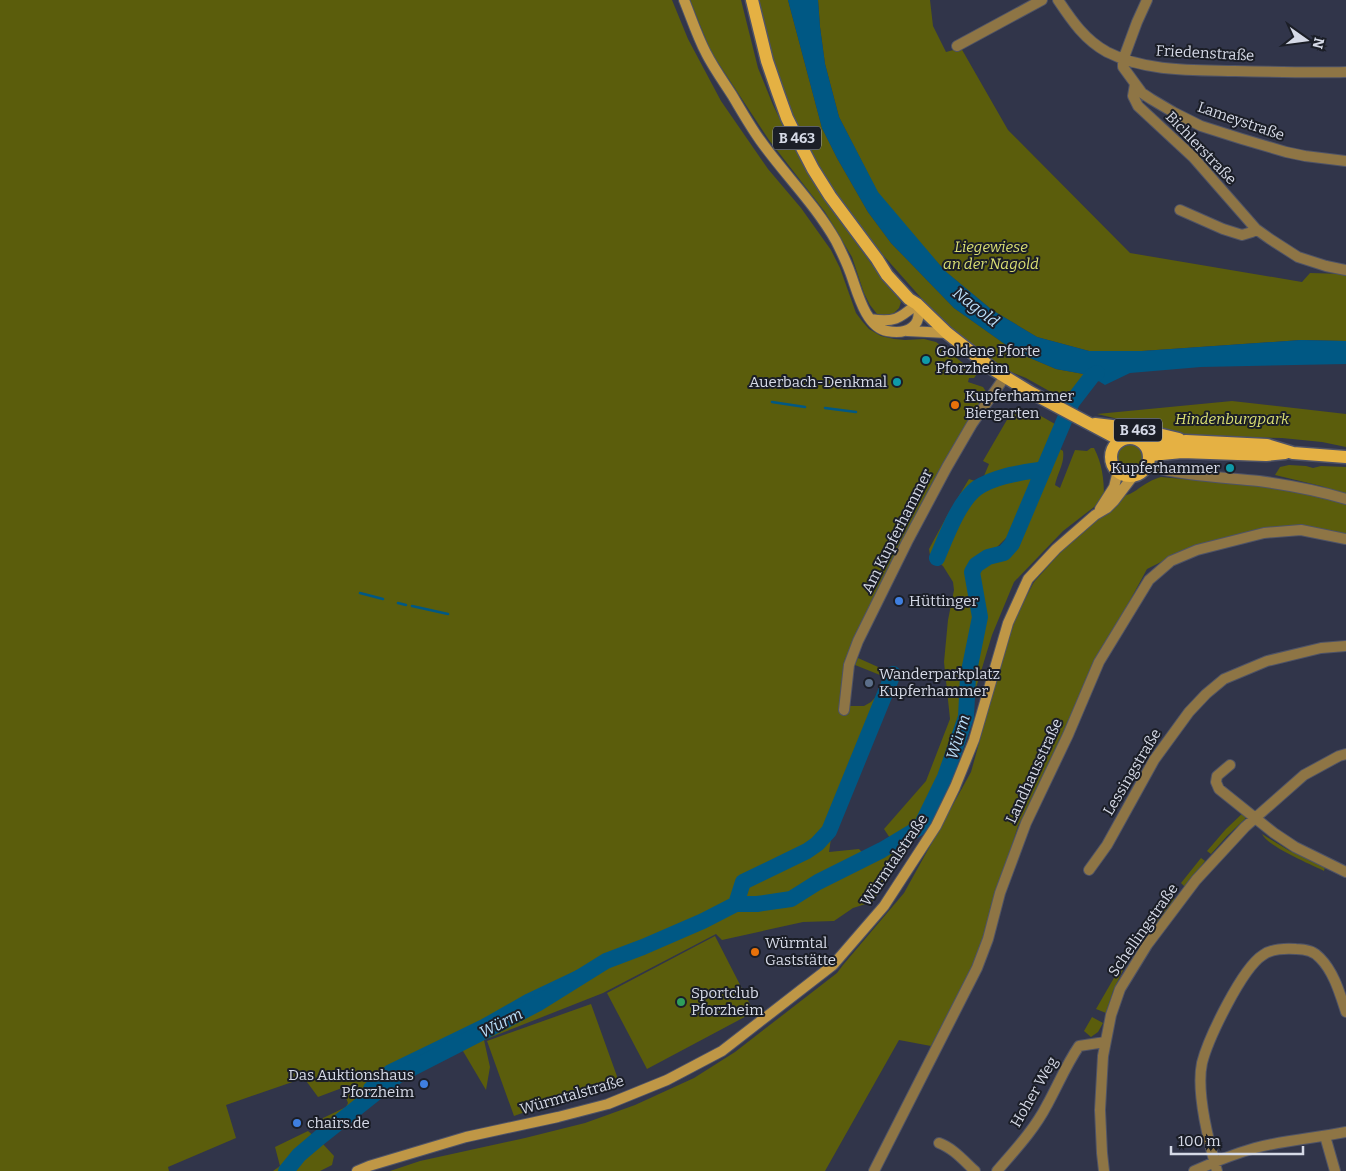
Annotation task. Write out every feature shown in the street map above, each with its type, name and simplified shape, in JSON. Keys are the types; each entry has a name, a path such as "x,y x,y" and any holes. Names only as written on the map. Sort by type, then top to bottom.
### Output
{"main road":[{"path":"684,0 706,53 759,140 824,222 835,240 844,257 862,306 870,319 884,331 900,333 914,326 919,317 919,311 917,304 894,320 885,322 870,319"},
{"name":"B 463","path":"752,0 767,62 778,94 791,126 813,169 830,196 887,275 909,299 917,304 946,333 1004,378 1086,422 1137,429 1186,441 1267,445 1293,453"},
{"path":"906,331 946,333"},
{"path":"1086,422 1117,444"},
{"path":"1148,456 1144,443 1133,437 1126,438 1117,444 1111,454 1114,466 1118,471 1133,476 1141,473 1148,456 1156,446 1186,441"},
{"name":"B 463","path":"1148,456 1182,452 1266,456 1293,453 1346,457"},
{"name":"Würmtalstraße","path":"1095,515 1114,487 1118,471"},
{"name":"Würmtalstraße","path":"357,1171 466,1137 608,1104 667,1080 722,1050 833,965 884,906 936,826 955,787 974,740 1008,622 1028,579 1056,549 1095,515 1107,508 1133,476"}],"street":[{"path":"957,46 1042,0"},
{"name":"Friedenstraße","path":"1058,0 1076,27 1091,41 1123,60 1156,67 1174,68 1346,72"},
{"path":"1123,60 1137,22 1148,0"},
{"name":"Lameystraße","path":"1123,60 1124,67 1142,92 1151,99 1202,126 1286,152 1346,161"},
{"name":"Bichlerstraße","path":"1135,84 1133,96 1138,106 1192,157 1256,229 1298,257 1346,270"},
{"path":"1180,210 1223,229 1242,234 1256,229"},
{"name":"Am Kupferhammer","path":"844,710 850,664 858,641 947,467 972,424 1004,378"},
{"path":"1148,456 1165,471 1305,488 1346,499"},
{"name":"Landhausstraße","path":"874,1171 977,968 988,939 1000,893 1026,823 1100,662 1149,580 1171,562 1197,550 1264,533 1300,530 1346,539"},
{"name":"Lessingstraße","path":"1089,870 1107,845 1154,760 1189,712 1206,694 1224,679 1267,661 1321,648 1346,646"},
{"name":"Schellingstraße","path":"1104,1171 1100,1110 1103,1056 1111,1015 1120,989 1147,945 1196,880 1255,818 1304,775 1346,754"},
{"path":"1230,765 1217,776 1216,782 1219,789 1295,847 1346,872"},
{"path":"1216,1166 1201,1098 1202,1064 1207,1047 1224,1012 1251,965 1263,954 1276,950 1302,949 1312,952 1320,957 1327,967 1346,1012"},
{"name":"Hoher Weg","path":"997,1171 1024,1140 1042,1114 1068,1062 1079,1046 1106,1042"},
{"path":"1194,1171 1216,1166 1255,1148 1346,1132"},
{"path":"1325,1136 1335,1171"},
{"path":"939,1143 946,1145 974,1171"}],"green space":[{"path":"0,0 672,0 688,39 721,101 768,169 801,208 831,250 840,268 856,313 862,321 869,329 881,336 905,340 924,339 936,342 977,374 974,378 969,378 968,382 983,387 989,396 863,626 842,706 864,706 871,702 883,689 885,677 855,665 858,658 896,675 896,682 832,832 829,852 859,849 869,860 906,841 911,843 872,902 853,908 834,921 803,922 722,940 716,934 603,993 484,1040 490,1067 486,1090 459,1046 410,1073 324,1136 320,1125 323,1118 346,1107 348,1103 342,1088 318,1097 304,1078 226,1105 236,1138 168,1167 169,1171 0,1171"},
{"path":"690,0 741,0 758,68 773,105 792,144 831,209 901,302 899,308 893,314 886,316 877,314 870,305 852,257 825,212 769,140 711,52"},
{"path":"757,0 788,0 822,128 868,212 891,243 954,308 1016,352 1056,369 1089,375 1067,401 1026,378 1011,372 971,346 923,300 867,237 840,200 800,134 781,88"},
{"name":"Liegewiese an der Nagold","path":"818,0 930,0 933,26 946,52 961,48 1008,130 1130,253 1302,282 1310,273 1346,274 1346,341 1301,340 1142,351 1089,351 1037,337 992,310 945,271 886,205 878,193 839,117 825,64"},
{"name":"Hindenburgpark","path":"1232,401 1346,414 1346,447 1322,442 1282,438 1192,436 1097,414"},
{"path":"1020,408 1039,415 1055,424 1043,461 1007,537 997,547 983,552 973,560 967,571 968,586 975,609 976,624 962,667 960,696 964,714 928,807 916,824 892,841 884,829 926,781 950,719 944,662 948,620 954,590 953,582 943,566 930,555 929,549 969,479 981,483 989,464 983,461 1008,418"},
{"path":"1131,444 1141,447 1144,457 1141,467 1131,470 1121,467 1118,457 1121,447"},
{"path":"1057,447 1063,451 1063,455 1055,485 1060,488 1075,450 1087,451 1094,448 1102,471 1104,496 1094,507 1063,531 1014,582 992,635 971,701 969,700 969,684 981,620 981,604 974,579 974,571 977,566 988,558 1004,554 1019,540 1032,515 1043,487 1046,467"},
{"path":"1289,465 1313,468 1321,466 1346,467 1346,494 1275,475 1280,467"},
{"path":"1161,477 1293,489 1346,501 1346,536 1298,526 1169,558 1147,569 1101,654 1057,753 1018,826 973,969 931,1046 899,1040 825,1171 390,1171 420,1161 585,1123 635,1105 694,1078 735,1052 837,973 904,893 971,772 1016,616 1034,582 1081,532 1123,496"},
{"path":"1244,812 1248,816 1211,854 1207,851 1226,829"},
{"path":"1262,834 1288,850 1325,867 1324,871 1280,849"},
{"path":"1201,858 1205,861 1185,887 1181,883"},
{"path":"1170,896 1175,899 1156,923 1152,921"},
{"name":"Sportclub Pforzheim","path":"715,936 754,1012 647,1069 607,993"},
{"path":"1122,964 1125,966 1113,991 1106,1013 1096,1009"},
{"path":"591,1004 618,1079 514,1116 487,1041"},
{"path":"1092,1017 1103,1023 1098,1032 1091,1037 1084,1031"},
{"path":"308,1131 334,1156 332,1165 320,1171 273,1171 280,1166 275,1147"}],"water":[{"name":"Nagold","path":"788,0 818,0 825,64 839,117 878,192 945,271 992,310 1037,337 1089,351 1142,351 1301,340 1346,341 1346,364 1201,367 1130,373 1105,385 1089,375 1056,369 1016,352 954,308 891,243 868,212 822,128"}],"waterway":[{"name":"Würm","path":"286,1171 299,1155 397,1076 537,1004 606,961 703,921 736,904 757,904 791,899 818,882 882,850 917,829 922,824 945,777 966,717 968,676 980,617 972,572 976,565 988,557 1004,553 1012,544 1072,402 1092,376 1097,373"},
{"path":"772,402 805,407"},
{"path":"825,408 856,412"},
{"name":"Würm","path":"937,558 964,501 977,488 1001,477 1044,469"},
{"path":"360,593 383,599"},
{"path":"398,603 406,605"},
{"path":"412,606 448,614"},
{"name":"Würm","path":"736,904 743,882 807,851 817,844 829,831 893,674"},
{"path":"368,1087 389,1069 484,1023 528,998 606,961"}],"place":[{"name":"Goldene Pforte Pforzheim","path":"926,360"},
{"name":"Auerbach-Denkmal","path":"897,382"},
{"name":"Kupferhammer Biergarten","path":"955,405"},
{"name":"Kupferhammer","path":"1230,468"},
{"name":"Hüttinger","path":"899,601"},
{"name":"Wanderparkplatz Kupferhammer","path":"869,683"},
{"name":"Würmtal Gaststätte","path":"755,952"},
{"name":"Sportclub Pforzheim","path":"681,1002"},
{"name":"Das Auktionshaus Pforzheim","path":"424,1084"},
{"name":"chairs.de","path":"297,1123"}]}
